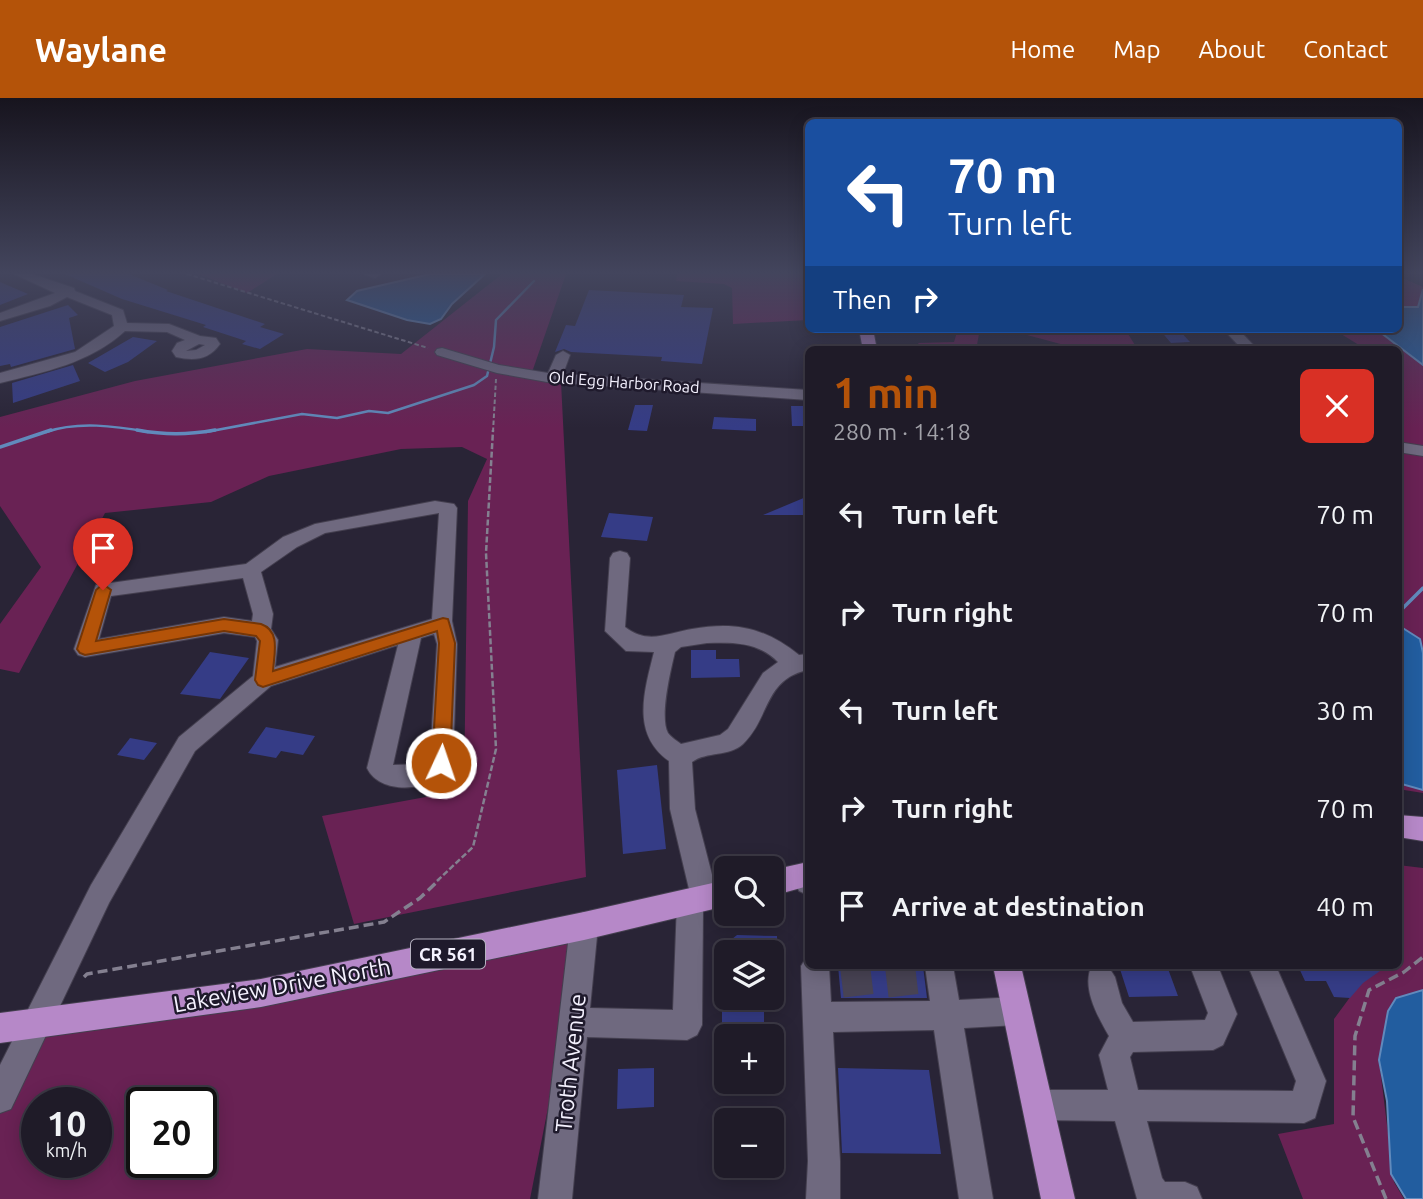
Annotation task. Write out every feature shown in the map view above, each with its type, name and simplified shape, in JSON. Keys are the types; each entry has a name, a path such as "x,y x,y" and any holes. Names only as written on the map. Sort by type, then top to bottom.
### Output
{"main road":[{"path":"1402,826 1423,829"},
{"path":"784,880 805,875"},
{"name":"Lakeview Drive North","path":"0,1028 261,993 707,898"},
{"path":"1008,969 1058,1199"}],"street":[{"path":"0,378 92,351 110,339 121,327 169,328 197,340"},
{"path":"1234,333 1247,346"},
{"name":"Old Egg Harbor Road","path":"442,352 497,369 554,377 805,395"},
{"path":"554,377 563,355"},
{"path":"1402,448 1423,451"},
{"path":"261,630 224,625 85,649 103,590 251,570 290,542 321,528 435,506 448,508 443,624 447,643 441,763 425,774 390,776 379,768 411,635"},
{"path":"620,558 614,620 615,631 622,639 633,645 667,644 684,637 724,634 755,638 775,646 801,662"},
{"path":"251,570 263,614 261,630 268,640 263,680"},
{"path":"0,1098 100,894 187,744 263,680 443,624"},
{"path":"667,644 660,663 654,732 661,743 681,757"},
{"path":"574,1022 687,1024 707,898 690,850 681,789 681,757 688,750 713,746 734,738 767,682 779,670 801,662"},
{"name":"Troth Avenue","path":"555,1199 584,926"},
{"path":"815,969 823,1199"},
{"path":"939,969 976,1199"},
{"path":"1125,1037 1213,1035 1223,1014 1205,969"},
{"path":"1038,1105 1304,1107 1311,1081 1263,969"},
{"path":"1101,977 1109,1008 1125,1037"},
{"path":"818,1017 859,1007 905,1008 947,1015 971,1011 1017,1011"},
{"path":"1125,1037 1114,1055 1149,1186 1157,1199 1185,1199"}],"path":[{"path":"355,325 442,352"},
{"path":"1386,1199 1353,1117 1355,1036 1369,990 1404,972 1423,957"}],"shaded area":[{"path":"437,325 548,325 530,378 561,382 586,877 354,924 322,816 464,790 468,501 487,459 462,447 401,449 269,476 211,502 105,513 19,673 0,669 0,624 41,567 0,506 0,417 135,381 307,349 401,354"},
{"path":"957,333 1127,333 1136,346 1068,346 1027,335 979,334 977,346 920,346 918,343 954,342"},
{"path":"1339,333 1383,333 1399,346 1361,346"},
{"path":"1402,348 1423,365 1423,793 1402,790"},
{"path":"1402,865 1423,868 1423,1007 1379,1060 1394,1182 1404,1199 1303,1199 1278,1134 1334,1124 1334,1019 1371,969 1402,969"},
{"path":"584,926 530,1199 0,1199 0,1098 38,1023"}],"water":[{"path":"1402,325 1423,325 1423,365 1402,349 1402,346 1381,333 1402,333"},
{"path":"1402,628 1420,639 1423,653 1423,790 1402,784"},
{"path":"1423,990 1423,1199 1406,1199 1391,1174 1387,1101 1379,1060 1388,1011 1396,998"}],"building":[{"path":"70,325 75,349 11,367 10,364 0,366 0,327"},
{"path":"263,325 260,327 284,334 260,349 242,344 246,341 203,327"},
{"path":"566,325 710,325 702,364 661,361 662,357 571,352 564,349 555,352"},
{"path":"1162,333 1182,333 1190,342 1171,343"},
{"path":"133,337 157,341 128,362 105,372 88,363"},
{"path":"73,365 80,381 13,403 12,383"},
{"path":"635,405 653,405 647,431 628,430"},
{"path":"791,406 805,406 805,426 792,426"},
{"path":"714,417 756,419 756,431 712,429"},
{"path":"805,497 805,515 763,515"},
{"path":"609,513 653,517 647,541 601,537"},
{"path":"691,650 716,650 716,659 739,659 740,677 691,678"},
{"path":"210,652 249,658 220,699 180,694"},
{"path":"266,727 315,736 303,755 281,751 276,758 248,753"},
{"path":"130,738 157,743 144,760 117,755"},
{"path":"657,765 666,849 623,854 617,770"},
{"path":"737,935 777,936 777,940 731,940"},
{"path":"838,969 923,969 927,998 841,998"},
{"path":"1120,969 1168,969 1178,996 1129,997"},
{"path":"1299,969 1383,969 1363,983 1350,998 1334,997 1326,981 1305,981"},
{"path":"722,1010 764,1010 764,1024 722,1024"},
{"path":"654,1068 654,1107 617,1109 618,1069"},
{"path":"838,1068 929,1070 941,1154 842,1153"}],"waterway":[{"path":"206,432 302,414 337,418 369,411 388,413 474,385 487,376 496,325"},
{"path":"46,432 84,426 110,426 148,432"},
{"path":"0,447 51,430"},
{"path":"137,430 176,434 215,430"},
{"path":"1402,609 1423,588"}],"tunnel":[{"path":"855,969 859,999"},
{"path":"900,969 904,1000"}],"route":[{"path":"103,590 85,649 224,625 261,630 268,640 263,680 443,624 447,643 441,763"}]}
